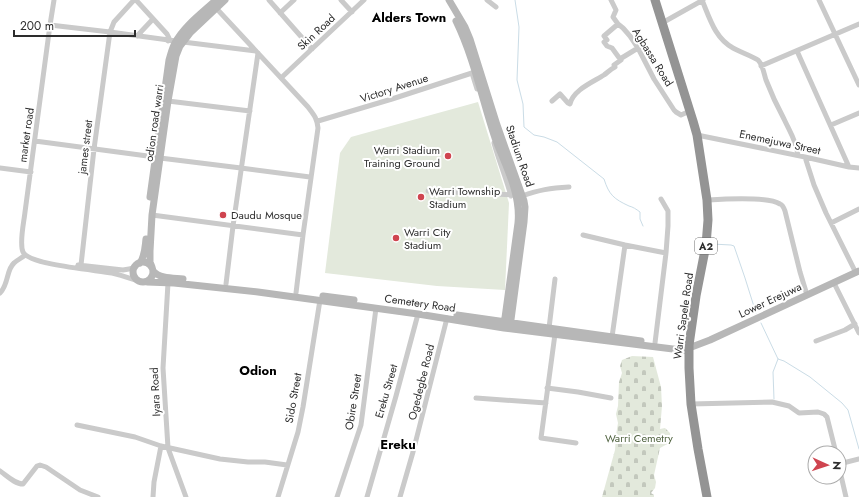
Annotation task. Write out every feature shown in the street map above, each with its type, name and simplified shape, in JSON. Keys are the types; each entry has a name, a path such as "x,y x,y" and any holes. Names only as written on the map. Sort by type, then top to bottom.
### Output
{"highway":[{"name":"Warri Sapele Road","path":"655,0 697,136 707,200 706,245 696,296 689,348 691,404 707,497"}],"main road":[{"name":"odion road warri","path":"153,269 150,262 152,215 157,158 169,60 176,42 191,23 214,3 225,0"},
{"name":"Stadium Road","path":"444,0 454,15 466,42 474,73 495,137 517,196 525,207 524,222 507,325"},
{"name":"Stadium Road","path":"449,0 465,27 470,39 497,125 517,196"},
{"name":"odion road warri","path":"138,265 142,259 144,249 157,158 176,56 176,42"},
{"path":"146,262 153,269 152,278 147,282 138,281 134,276 134,270 138,265 146,262"},
{"name":"Cemetery Road","path":"153,269 160,276 341,298 555,334 689,348"},
{"name":"Lower Erejuwa","path":"689,348 710,340 858,272"},
{"name":"Cemetery Road","path":"147,282 258,292 447,318 549,328 689,348"}],"street":[{"name":"market road","path":"25,255 22,251 22,239 54,0"},
{"path":"110,32 114,22 135,0 169,38 176,42"},
{"path":"269,0 312,49"},
{"path":"280,13 294,0"},
{"path":"340,0 352,12"},
{"name":"Skin Road","path":"281,78 364,0"},
{"path":"487,0 496,7"},
{"name":"Agbassa Road","path":"611,0 616,10 613,17 638,48 654,79 674,110 681,115 690,111"},
{"path":"662,23 703,0 716,33 720,38 733,48 758,60 784,120 791,130 798,155"},
{"path":"819,0 859,85"},
{"path":"214,3 308,107 318,121 296,293"},
{"path":"137,36 153,19"},
{"path":"618,24 604,36 607,40 604,42 607,46 612,48 620,59"},
{"path":"761,66 859,24"},
{"path":"50,25 257,52"},
{"name":"james street","path":"81,265 94,149 110,32"},
{"path":"552,101 560,94 570,104 571,99 577,92 606,74 620,59 638,48"},
{"path":"797,51 849,167"},
{"path":"226,284 257,52"},
{"name":"Victory Avenue","path":"318,121 392,100 474,73"},
{"path":"168,101 250,111"},
{"path":"830,125 859,113"},
{"name":"Enemejuwa Street","path":"697,136 859,168"},
{"path":"35,141 310,177"},
{"path":"805,157 814,185 826,213 858,272"},
{"path":"0,168 31,172"},
{"path":"428,190 517,196 540,190 569,187"},
{"path":"655,343 666,253 668,217 668,211 660,199"},
{"path":"707,200 754,199 782,204 807,295"},
{"path":"831,223 859,209"},
{"path":"152,215 303,235"},
{"path":"583,235 666,253"},
{"path":"612,337 625,245"},
{"path":"0,293 4,289 13,263 25,255 41,262 112,273 138,281"},
{"path":"41,262 119,270 130,269 138,265"},
{"path":"549,328 555,279"},
{"name":"Iyara Road","path":"168,283 163,373 168,448 186,497"},
{"path":"834,283 859,333"},
{"name":"Sido Street","path":"278,497 298,432 320,300"},
{"name":"Obire Street","path":"337,497 361,425 376,308"},
{"name":"Ereku Street","path":"367,497 418,314"},
{"name":"Ogedegbe Road","path":"400,497 447,318"},
{"path":"816,340 845,330 855,324"},
{"path":"555,334 541,438 576,443"},
{"path":"547,388 611,398"},
{"path":"476,398 546,403"},
{"path":"691,404 772,402 789,406 799,413 818,412 827,417 834,445"},
{"path":"77,425 135,437 168,448 220,459 287,465"},
{"path":"153,497 154,482 161,446"},
{"path":"847,463 859,459"},
{"path":"0,471 17,483 23,484 37,466 40,465 46,467 80,490 98,497"},
{"path":"843,485 846,497"}],"green space":[{"name":"Warri Township Stadium","path":"478,102 509,203 505,290 437,286 325,273 340,153 351,137"},
{"name":"Warri Cemetry","path":"632,356 653,357 661,387 662,406 660,429 665,428 670,433 671,442 660,448 654,475 656,482 655,488 651,493 654,497 602,497 615,450 618,423 616,414 618,406 619,382 622,373 620,366 622,360"}],"waterway":[{"path":"515,0 519,27 517,80 523,104 524,127 534,135 557,142 604,179 610,193 613,196 619,201 640,212 640,219 643,226"},
{"path":"712,244 734,246 756,313"},
{"path":"761,323 778,359 810,377 842,403 848,410 859,449"},
{"path":"774,399 773,372 778,359"}],"place":[{"name":"Warri Stadium Training Ground","path":"448,156"},
{"name":"Warri Township Stadium","path":"421,197"},
{"name":"Daudu Mosque","path":"223,215"},
{"name":"Warri City Stadium","path":"396,238"}],"district":[{"name":"Alders Town","path":"409,17"},
{"name":"Odion","path":"258,370"},
{"name":"Ereku","path":"398,444"}]}
